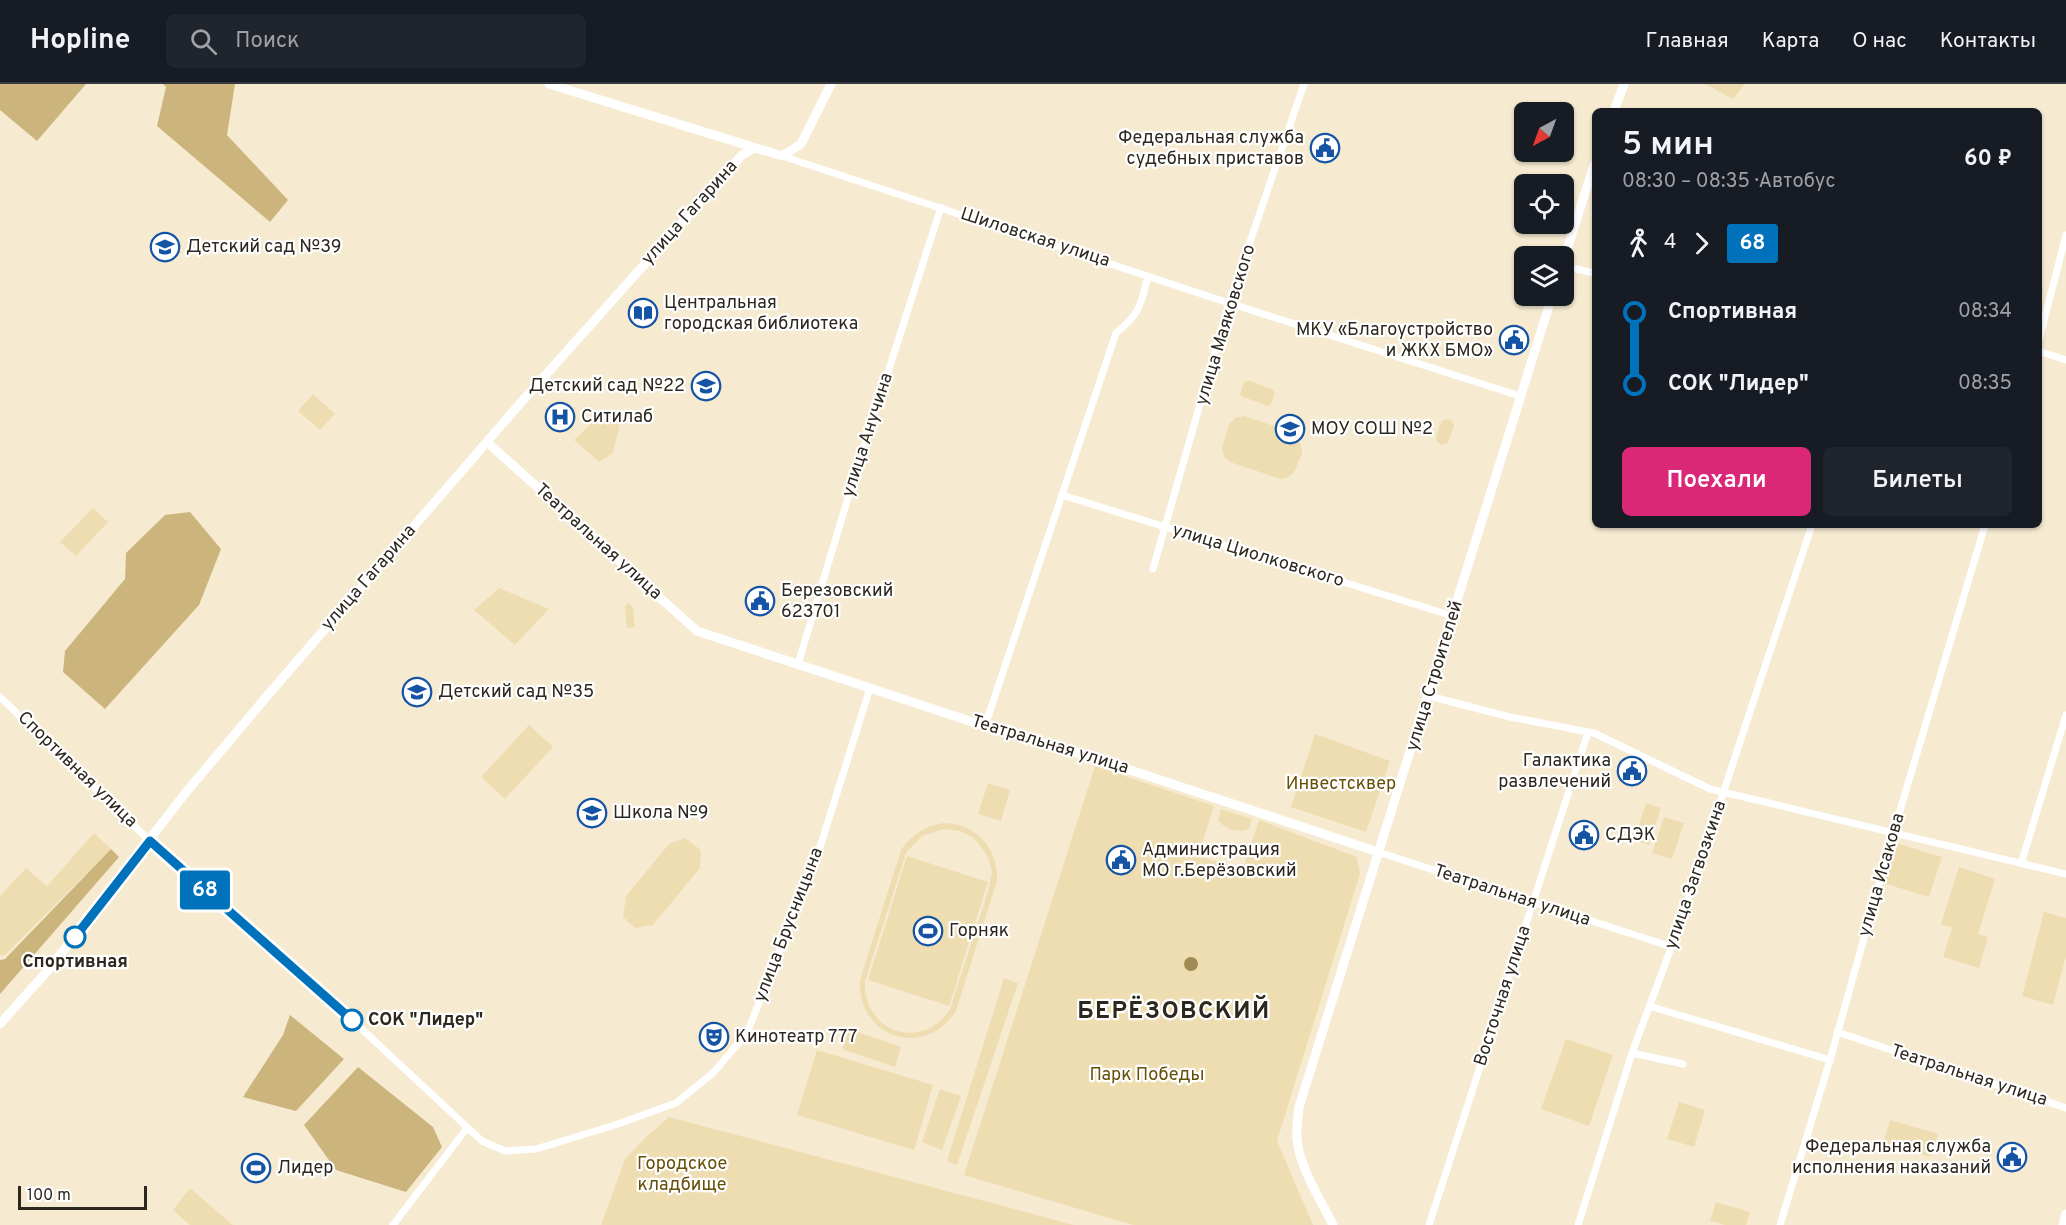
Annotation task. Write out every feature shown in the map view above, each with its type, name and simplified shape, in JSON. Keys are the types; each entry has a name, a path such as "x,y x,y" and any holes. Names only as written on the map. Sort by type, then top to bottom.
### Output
{"street":[{"name":"Шиловская улица","path":"549,84 941,207 1229,303 1520,396"},
{"path":"782,156 801,144 831,84"},
{"name":"улица Маяковского","path":"1154,569 1229,303 1304,84"},
{"path":"1615,108 1624,84"},
{"name":"улица Гагарина","path":"0,1024 49,969 188,791 273,689 487,442 742,155 755,148"},
{"path":"1568,246 1592,171"},
{"name":"улица Анучина","path":"798,664 854,478 941,207"},
{"path":"2042,328 2066,235"},
{"path":"1574,268 1592,273"},
{"path":"985,726 1116,333 1140,308 1148,276"},
{"name":"улица Строителей","path":"1333,1225 1302,1162 1296,1139 1303,1096 1549,306"},
{"path":"2042,352 2066,360"},
{"name":"Театральная улица","path":"487,442 697,630 985,726 1077,752 1672,947"},
{"name":"улица Циолковского","path":"1062,495 1453,616"},
{"name":"улица Загвозкина","path":"1578,1225 1632,1053 1672,947 1725,792 1811,528"},
{"name":"улица Исакова","path":"1780,1225 1984,528"},
{"name":"улица Брусницына","path":"505,1151 520,1152 536,1149 615,1125 676,1103 714,1072 747,1033 815,863 870,688"},
{"path":"1429,696 1510,717 1588,732 1651,759 1710,789 2066,874"},
{"name":"Спортивная улица","path":"0,697 150,841 346,1014 467,1128 482,1141 505,1151"},
{"path":"2021,864 2066,715"},
{"name":"Восточная улица","path":"1429,1225 1588,732"},
{"path":"1649,1006 1830,1060"},
{"name":"Театральная улица","path":"1837,1032 2066,1108"},
{"path":"1632,1053 1683,1064"},
{"path":"393,1225 467,1128"},
{"path":"2063,1225 2066,1214"}],"green space":[{"path":"1705,84 1745,84 1733,99"},
{"path":"1248,380 1273,390 1275,393 1271,404 1268,406 1240,394 1244,382"},
{"path":"313,394 335,414 320,430 298,411"},
{"path":"1244,416 1270,424 1296,438 1302,454 1291,475 1280,479 1230,462 1224,456 1222,448 1229,424 1235,418"},
{"path":"596,419 620,424 613,453 599,462 574,440"},
{"path":"1446,419 1452,421 1454,426 1448,443 1441,445 1437,442 1436,436 1441,422"},
{"path":"93,508 108,522 76,556 60,542"},
{"path":"499,588 549,609 515,645 474,610"},
{"path":"628,603 633,607 635,627 627,628 625,607"},
{"path":"529,725 553,747 505,799 481,777"},
{"name":"Инвестсквер","path":"1315,734 1390,761 1366,832 1291,807"},
{"name":"Парк Победы","path":"1095,766 1214,806 1198,856 1243,869 1259,820 1357,857 1360,874 1277,1141 1313,1225 1133,1225 964,1175"},
{"path":"988,783 1010,790 1001,821 978,814"},
{"path":"1646,803 1661,808 1649,845 1634,840"},
{"path":"1221,809 1252,819 1249,829 1236,831 1224,826 1218,820"},
{"path":"1664,817 1684,823 1672,859 1652,853"},
{"path":"937,824 956,824 976,833 994,858 997,881 956,1011 943,1026 927,1035 911,1038 895,1036 881,1028 869,1016 862,1000 860,980 901,850 914,835","holes":["944,829 960,831 974,838 988,857 992,872 989,888 950,1009 939,1022 925,1030 911,1033 897,1031 884,1024 874,1013 867,999 865,981 906,853 922,836"]},
{"path":"94,833 111,849 5,955 0,956 0,896 26,868 47,886"},
{"path":"685,838 701,850 700,868 653,925 635,928 623,917 626,896 669,844"},
{"path":"1895,843 1942,857 1929,897 1883,883"},
{"name":"Горняк","path":"907,856 988,882 949,1006 868,980"},
{"path":"1959,867 1995,879 1978,934 1988,937 1979,968 1943,957 1952,928 1941,924"},
{"path":"2044,912 2066,918 2066,956 2053,1005 2022,996"},
{"path":"1004,978 1018,983 957,1165 947,1161"},
{"path":"849,1029 901,1047 895,1067 842,1049"},
{"path":"1566,1039 1613,1055 1589,1126 1541,1109"},
{"path":"817,1050 933,1085 914,1150 797,1115"},
{"path":"940,1089 961,1096 942,1150 922,1142"},
{"path":"1679,1102 1705,1110 1694,1147 1667,1139"},
{"name":"Городское кладбище","path":"669,1117 1074,1225 601,1225 625,1159"},
{"path":"1890,1120 1938,1134 1931,1157 1883,1144"},
{"path":"190,1188 233,1225 190,1225 173,1210"},
{"path":"1716,1202 1750,1212 1746,1225 1725,1225 1710,1221"}],"shaded area":[{"path":"0,84 86,84 37,141 0,110"},
{"path":"163,84 235,84 227,135 288,200 270,222 157,126 166,87"},
{"path":"190,512 221,549 199,605 105,709 63,672 65,651 125,579 126,553 165,515"},
{"path":"111,849 119,857 0,994 0,960 5,959"},
{"path":"1191,957 1196,959 1198,964 1196,969 1191,971 1186,969 1184,964 1186,959"},
{"path":"290,1015 344,1059 296,1111 243,1097 283,1035"},
{"path":"358,1067 433,1127 442,1147 406,1192 336,1170 304,1125"}],"bus line":[{"name":"68","path":"75,937 150,841 352,1020"}],"place":[{"name":"Федеральная служба судебных приставов","path":"1325,148"},
{"name":"Детский сад №39","path":"165,247"},
{"name":"Центральная городская библиотека","path":"643,313"},
{"name":"МКУ «Благоустройство и ЖКХ БМО»","path":"1514,340"},
{"name":"Детский сад №22","path":"706,386"},
{"name":"Ситилаб","path":"560,417"},
{"name":"МОУ СОШ №2","path":"1290,429"},
{"name":"Березовский 623701","path":"760,601"},
{"name":"Детский сад №35","path":"417,692"},
{"name":"Галактика развлечений","path":"1632,771"},
{"name":"Школа №9","path":"592,813"},
{"name":"СДЭК","path":"1584,835"},
{"name":"Администрация МО г.Берёзовский","path":"1121,860"},
{"name":"Горняк","path":"928,931"},
{"name":"Спортивная","path":"75,937"},
{"name":"СОК \"Лидер\"","path":"352,1020"},
{"name":"Кинотеатр 777","path":"714,1037"},
{"name":"Федеральная служба исполнения наказаний","path":"2012,1157"},
{"name":"Лидер","path":"256,1168"}],"district":[{"name":"БЕРЁЗОВСКИЙ","path":"1174,1012"}]}
